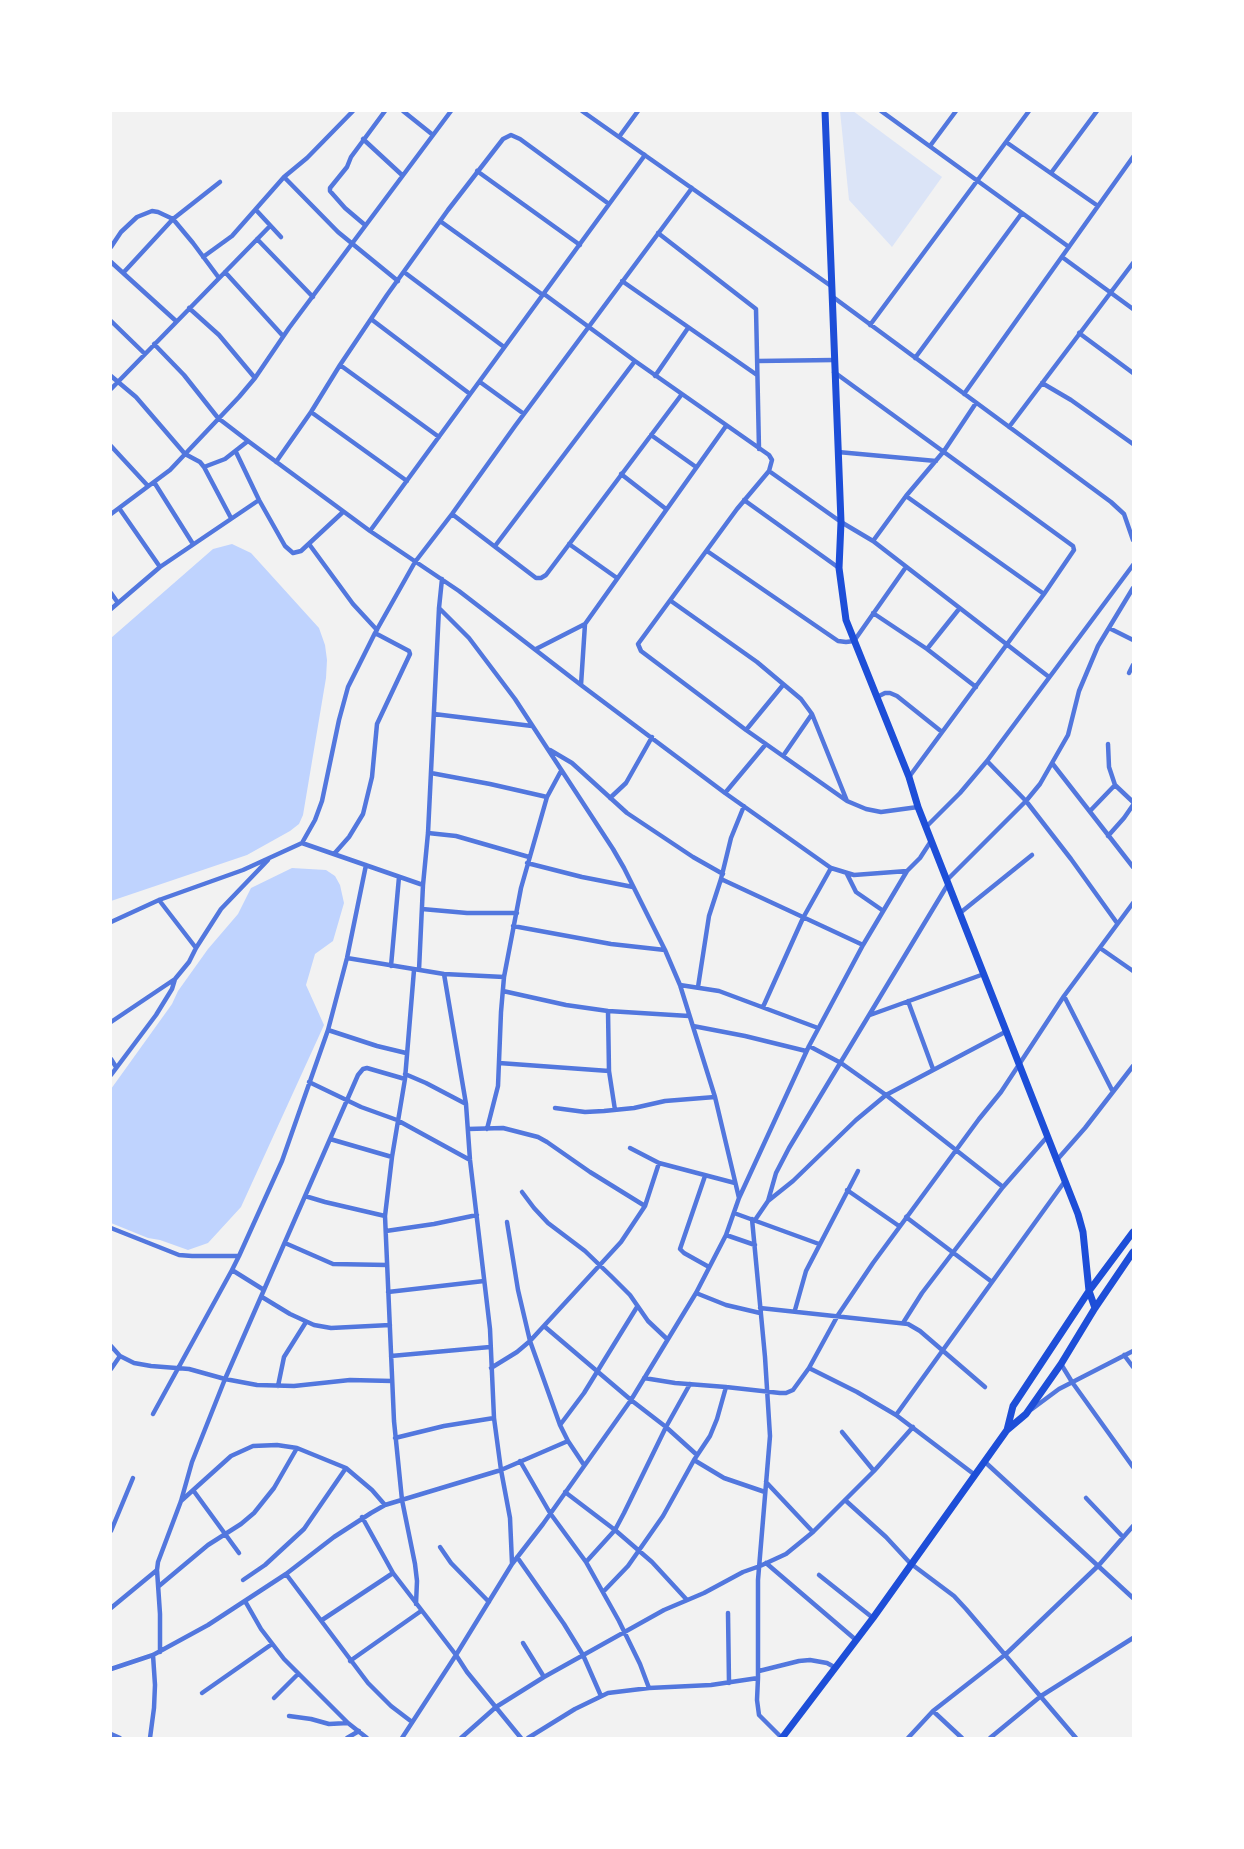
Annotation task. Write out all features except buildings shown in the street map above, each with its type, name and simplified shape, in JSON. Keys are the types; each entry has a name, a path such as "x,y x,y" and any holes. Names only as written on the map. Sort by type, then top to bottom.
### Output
{"main road":[{"path":"825,111 842,522 839,568 846,620 1078,1214 1083,1232 1089,1291 1095,1308"},
{"path":"1007,1431 1013,1406 1089,1291 1133,1232"},
{"path":"782,1738 873,1618 910,1563 1007,1431 1026,1414 1133,1252"}],"street":[{"path":"203,257 231,236 284,177 307,158 354,111"},
{"path":"365,225 329,190 385,111"},
{"path":"403,111 433,135"},
{"path":"111,514 170,470 255,378 365,225 451,111"},
{"path":"582,111 831,286"},
{"path":"619,137 638,111"},
{"path":"930,146 956,111"},
{"path":"870,325 1029,111"},
{"path":"1051,173 1097,111"},
{"path":"884,112 1069,247"},
{"path":"276,462 371,319 440,221 503,138 511,135 520,138 609,204"},
{"path":"363,139 402,175"},
{"path":"1006,142 1098,206"},
{"path":"370,531 645,156"},
{"path":"964,394 1133,157"},
{"path":"477,171 580,245"},
{"path":"284,177 327,222 398,281"},
{"path":"123,272 173,219 220,182"},
{"path":"111,922 159,900 269,859 302,843 315,820 322,801 348,687 415,561 692,188"},
{"path":"255,210 281,237"},
{"path":"111,247 129,223 145,214 158,212 173,219 219,278"},
{"path":"915,358 1022,213"},
{"path":"440,221 769,455 772,460 769,471 744,501 638,644 639,649 746,730 847,801 881,812 918,807"},
{"path":"111,389 270,226"},
{"path":"658,233 756,309 759,449"},
{"path":"257,239 313,297"},
{"path":"1062,257 1133,309"},
{"path":"111,262 176,321"},
{"path":"1009,427 1133,263"},
{"path":"225,272 284,336"},
{"path":"404,272 504,347"},
{"path":"622,281 757,375"},
{"path":"832,296 1124,514 1133,540"},
{"path":"189,308 219,335 255,378"},
{"path":"371,319 470,394"},
{"path":"111,321 145,354"},
{"path":"656,376 688,328"},
{"path":"1079,333 1133,373"},
{"path":"154,344 184,375 218,418 343,512 442,579 725,793 831,868 847,874 866,875 907,871"},
{"path":"758,361 834,360"},
{"path":"495,546 635,361"},
{"path":"340,365 439,437"},
{"path":"834,372 1073,546 1074,550 909,777"},
{"path":"111,376 136,397 185,454 200,462 231,518"},
{"path":"480,382 524,414"},
{"path":"1042,382 1133,444"},
{"path":"452,514 536,578 542,578 682,394"},
{"path":"873,541 906,496 944,451 976,403"},
{"path":"311,412 407,481"},
{"path":"536,649 585,624 726,426"},
{"path":"651,435 696,467"},
{"path":"204,467 225,459 248,441"},
{"path":"111,446 148,486"},
{"path":"236,452 259,500 288,550 293,553 309,544 343,512"},
{"path":"838,452 936,461"},
{"path":"769,471 873,541 1049,677"},
{"path":"621,474 666,509"},
{"path":"154,482 193,544"},
{"path":"906,496 1044,594"},
{"path":"111,609 160,567 259,500"},
{"path":"744,501 839,568"},
{"path":"119,508 160,567"},
{"path":"1124,514 1133,514"},
{"path":"309,544 376,632 409,651 410,654 377,724 372,777 363,814 349,837 334,854"},
{"path":"569,544 617,578"},
{"path":"707,551 838,641 846,642 854,640 906,567"},
{"path":"926,827 960,793 987,761 1132,568"},
{"path":"416,1604 415,1564 402,1500 395,1438 385,1216 405,1077 417,970 428,833 442,579"},
{"path":"768,1201 776,1173 789,1148 948,882 1040,784 1068,735 1084,679 1109,628 1133,588"},
{"path":"111,593 118,603"},
{"path":"671,601 739,649 801,699 812,714 847,801"},
{"path":"439,608 469,638 515,699 614,849 665,950 680,986 715,1097 739,1198"},
{"path":"927,649 960,609"},
{"path":"873,613 927,649 976,687"},
{"path":"581,686 585,624"},
{"path":"1109,628 1133,640"},
{"path":"1129,673 1133,666"},
{"path":"746,730 783,685"},
{"path":"877,697 885,693 897,696 942,732"},
{"path":"434,714 532,726"},
{"path":"783,756 812,714"},
{"path":"610,798 626,783 652,737"},
{"path":"725,793 766,744"},
{"path":"1108,744 1109,767 1115,786 1133,804 1108,836"},
{"path":"549,750 572,763 627,813 722,876 803,918 863,945"},
{"path":"987,761 1026,801 1117,923"},
{"path":"1052,763 1133,867"},
{"path":"487,1129 498,1086 504,977 513,927 528,861 547,797 561,771"},
{"path":"430,773 547,797"},
{"path":"1090,810 1115,786"},
{"path":"698,987 709,916 731,837 744,806"},
{"path":"428,833 456,836 572,875 633,887"},
{"path":"402,1738 512,1564 630,1400 696,1293 726,1236 739,1198 818,1028 882,910 907,871 920,858 931,841"},
{"path":"302,843 423,885"},
{"path":"960,913 1032,855"},
{"path":"111,1022 175,979 189,962 222,909 269,859"},
{"path":"153,1414 232,1270 282,1161 328,1030 347,958 366,865"},
{"path":"763,1007 803,918 831,868"},
{"path":"847,874 860,896 882,910"},
{"path":"391,966 399,877"},
{"path":"159,900 196,948"},
{"path":"644,1378 768,1392 793,1390 809,1368 838,1315 899,1226 1001,1092 1065,996 1133,903"},
{"path":"422,909 466,913 517,913"},
{"path":"513,927 628,947 665,950"},
{"path":"1100,948 1133,971"},
{"path":"347,958 444,974 504,977"},
{"path":"444,974 466,1104 490,1347 494,1418 510,1518 512,1564"},
{"path":"870,1015 984,974"},
{"path":"111,1075 156,1016 172,989 175,979"},
{"path":"680,986 719,991 818,1028"},
{"path":"503,991 566,1005 608,1011 689,1016"},
{"path":"1065,996 1113,1092"},
{"path":"908,1001 933,1069"},
{"path":"608,1011 609,1071 615,1110"},
{"path":"693,1026 808,1049 841,1063 886,1095 1003,1187"},
{"path":"328,1030 406,1053"},
{"path":"782,1738 759,1714 757,1700 760,1566 771,1436 754,1219 768,1201 793,1181 856,1120 886,1095 1007,1031"},
{"path":"111,1059 117,1067"},
{"path":"499,1063 609,1071"},
{"path":"1056,1161 1133,1066"},
{"path":"160,1652 157,1570 164,1543 225,1380 358,1075 365,1068 405,1077 426,1083 466,1104"},
{"path":"309,1082 346,1100 397,1120 470,1160"},
{"path":"555,1108 585,1112 615,1110 665,1101 715,1097"},
{"path":"468,1129 497,1127 521,1132 547,1142 645,1206"},
{"path":"903,1323 922,1293 1003,1187 1047,1137"},
{"path":"330,1139 392,1157"},
{"path":"630,1148 659,1163 735,1183"},
{"path":"491,1368 530,1341 621,1242 645,1206 659,1163"},
{"path":"795,1310 806,1271 858,1171"},
{"path":"705,1176 680,1249 709,1267"},
{"path":"896,1415 1065,1181"},
{"path":"847,1190 899,1226"},
{"path":"522,1192 548,1223 585,1251 630,1295 637,1308 667,1339"},
{"path":"305,1196 385,1216"},
{"path":"734,1213 819,1244"},
{"path":"386,1231 477,1215"},
{"path":"906,1217 992,1282"},
{"path":"507,1222 518,1290 530,1341 560,1425 584,1466"},
{"path":"111,1228 179,1255 239,1256"},
{"path":"726,1236 755,1245"},
{"path":"285,1243 333,1264 387,1265"},
{"path":"232,1270 264,1290"},
{"path":"388,1292 484,1281"},
{"path":"696,1293 726,1305 760,1310 795,1310 903,1323 921,1331 985,1387"},
{"path":"262,1297 314,1325 331,1328 390,1325"},
{"path":"560,1425 575,1407 637,1308"},
{"path":"278,1386 284,1358 306,1322"},
{"path":"544,1326 630,1400 666,1427 696,1457 724,1478 765,1491"},
{"path":"111,1346 120,1356 134,1363 189,1369 225,1380 257,1385 392,1381"},
{"path":"391,1356 490,1347"},
{"path":"1026,1414 1059,1389 1133,1351"},
{"path":"1124,1354 1133,1367"},
{"path":"111,1369 120,1356"},
{"path":"1061,1364 1133,1467"},
{"path":"809,1368 896,1415 975,1475"},
{"path":"586,1562 615,1530 690,1384"},
{"path":"603,1592 620,1576 663,1516 713,1428 726,1386"},
{"path":"395,1438 444,1426 494,1418"},
{"path":"461,1738 496,1707 544,1677 652,1617 743,1572 786,1554 813,1532 874,1471 913,1427"},
{"path":"842,1432 874,1471"},
{"path":"111,1669 160,1652 198,1631 286,1574 362,1517 402,1500 501,1470 568,1441"},
{"path":"181,1501 231,1456 254,1446 277,1445 297,1449 346,1468 372,1490 385,1506"},
{"path":"159,1586 225,1533 247,1520 264,1502 297,1449"},
{"path":"520,1461 550,1513 586,1562 640,1664 649,1688"},
{"path":"985,1462 1133,1598"},
{"path":"243,1580 265,1565 304,1529 346,1468"},
{"path":"111,1531 133,1478"},
{"path":"766,1482 813,1532"},
{"path":"193,1490 239,1553"},
{"path":"565,1492 639,1551 687,1600"},
{"path":"1086,1498 1123,1538"},
{"path":"845,1500 886,1537 910,1563 954,1596 981,1624 1076,1738"},
{"path":"362,1517 393,1573 467,1672 521,1738"},
{"path":"908,1738 933,1711 1006,1654 1099,1565 1133,1526"},
{"path":"440,1547 463,1577 489,1602"},
{"path":"517,1557 564,1624 583,1656 601,1696"},
{"path":"766,1563 856,1640"},
{"path":"111,1608 157,1570"},
{"path":"322,1620 393,1573"},
{"path":"286,1574 350,1661 382,1699 412,1722"},
{"path":"819,1575 873,1618"},
{"path":"245,1601 261,1629 298,1674 348,1723 368,1738"},
{"path":"350,1661 421,1611"},
{"path":"728,1613 729,1683"},
{"path":"990,1738 1041,1696 1133,1638"},
{"path":"523,1643 544,1677"},
{"path":"202,1693 272,1644"},
{"path":"150,1738 155,1685 153,1655"},
{"path":"759,1671 810,1660 827,1663 836,1668"},
{"path":"274,1698 298,1674"},
{"path":"528,1738 555,1720 601,1696 616,1692 699,1686 758,1678"},
{"path":"933,1711 962,1738"},
{"path":"289,1716 329,1724 348,1723"},
{"path":"347,1738 359,1731"},
{"path":"111,1734 120,1738"}],"shaded area":[{"path":"840,111 853,111 942,177 892,247 849,200"}],"water":[{"path":"232,544 251,553 319,628 325,645 326,678 303,815 299,824 290,831 247,855 111,901 111,638 213,549"},
{"path":"292,868 326,870 335,876 340,885 344,903 333,941 315,954 306,985 324,1025 241,1207 208,1243 188,1250 148,1238 111,1223 111,1089 208,949 238,914 251,888"}]}
